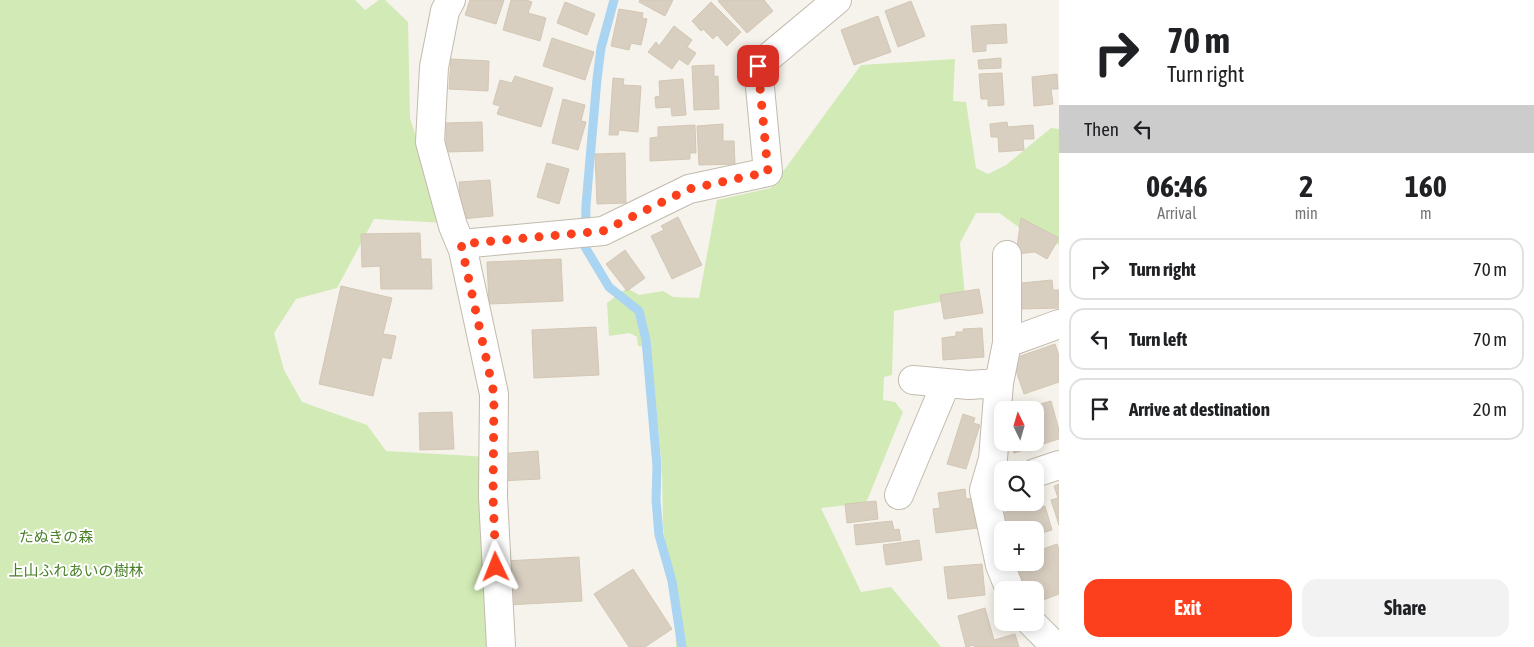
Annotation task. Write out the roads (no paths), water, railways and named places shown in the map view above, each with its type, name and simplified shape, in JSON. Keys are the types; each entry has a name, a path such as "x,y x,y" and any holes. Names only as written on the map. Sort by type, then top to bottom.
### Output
{"street":[{"path":"451,0 445,11 434,67 430,142 453,226 461,244 494,394 493,497 501,647"},
{"path":"461,244 603,231 689,189 768,172 758,66 837,0"},
{"path":"1006,581 1000,565 993,487 993,458 999,383 1007,342 1007,255"},
{"path":"1007,342 1059,324"},
{"path":"913,380 969,385 999,383"},
{"path":"899,495 946,383"},
{"path":"1044,470 1059,466"},
{"path":"1044,626 1056,647"}],"waterway":[{"path":"614,0 601,48 597,79 586,205 585,247 609,287 639,311 646,340 657,466 656,500 659,535 672,581 682,647"}],"park label":[{"name":"たぬきの森","path":"56,537"},
{"name":"上山ふれあいの樹林","path":"76,571"}]}
